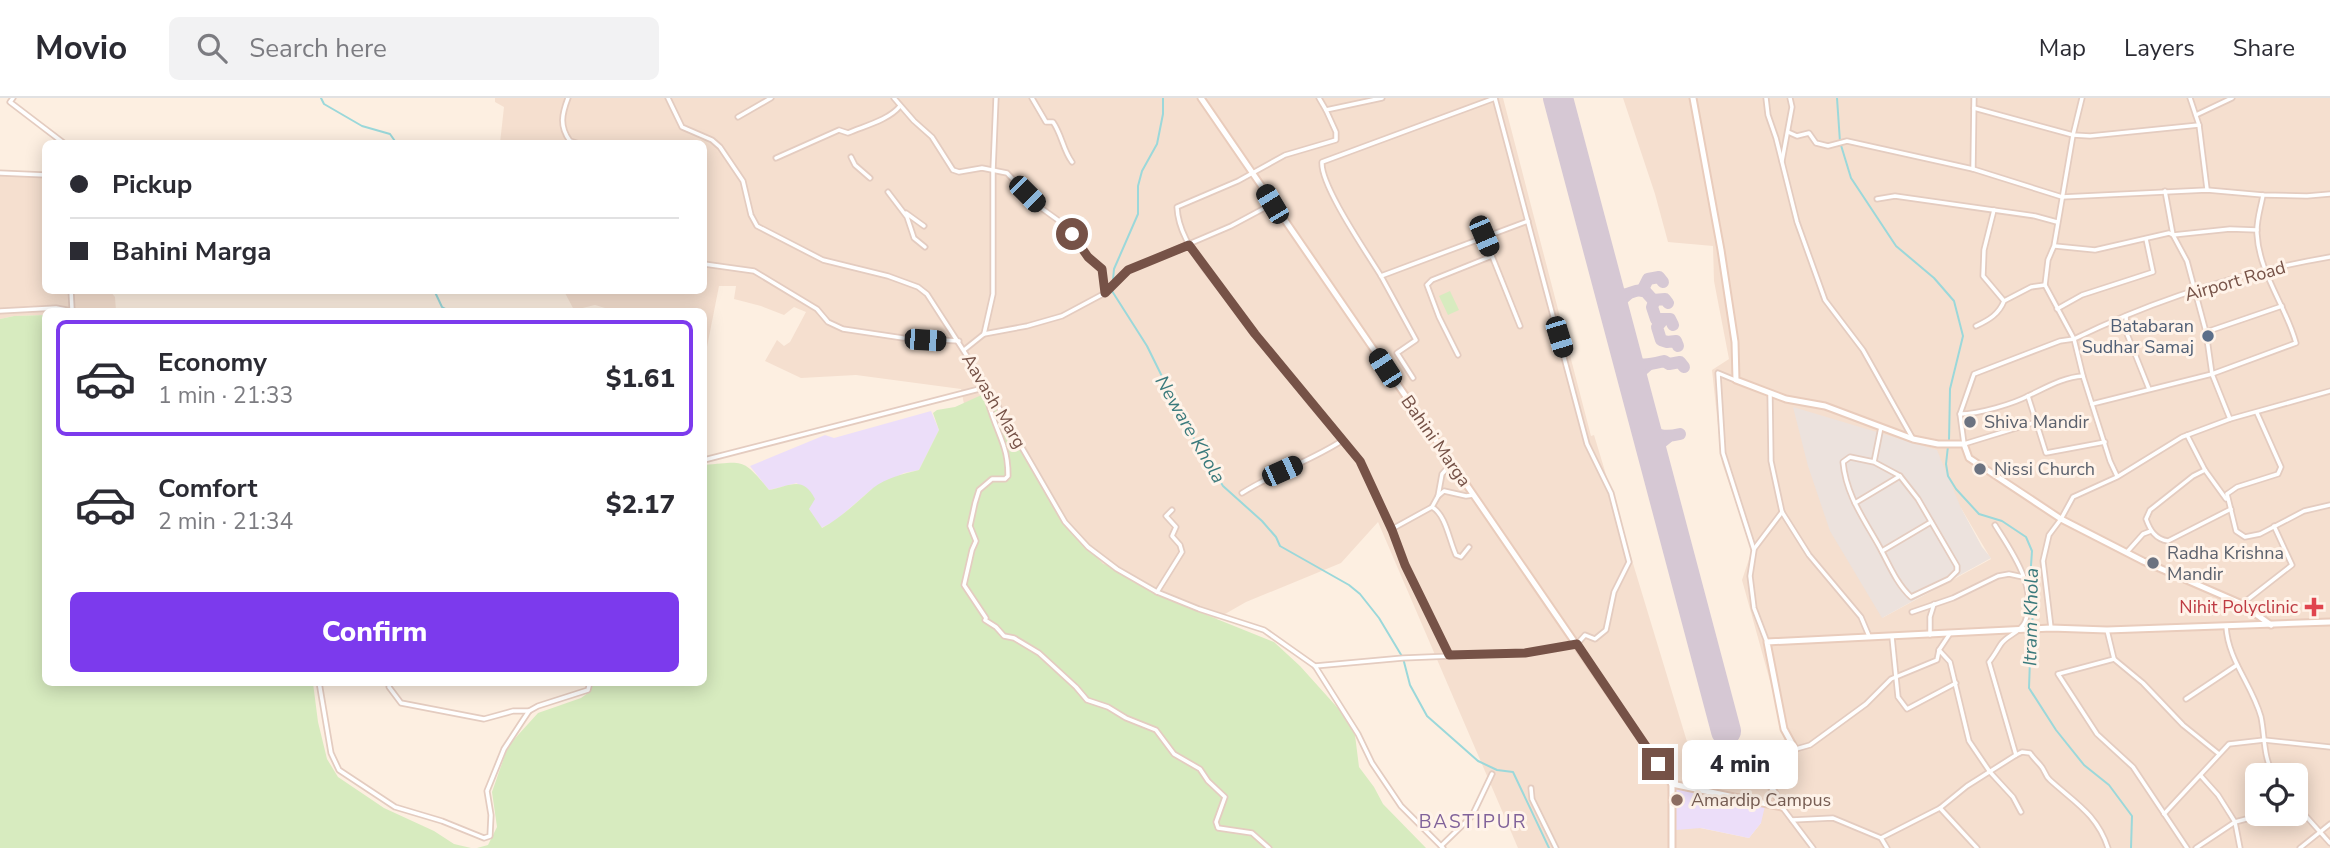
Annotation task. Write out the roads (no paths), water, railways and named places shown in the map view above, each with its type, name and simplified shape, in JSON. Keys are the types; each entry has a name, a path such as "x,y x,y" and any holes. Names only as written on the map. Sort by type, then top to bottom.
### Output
{"street":[{"path":"13,98 10,102 60,140"},
{"path":"568,98 561,120 568,140"},
{"name":"Aavash Marg","path":"668,98 682,127 717,144 728,158 743,181 751,215 757,226 823,260 888,276 918,287 933,301 987,387 1065,522 1087,547 1157,592 1264,630 1315,666"},
{"path":"738,117 771,98"},
{"path":"894,98 932,137 953,170 959,172 972,168 1007,173 1037,205 1067,229 1088,257 1102,269 1105,293"},
{"path":"984,334 994,286 993,170 996,98"},
{"path":"1032,98 1046,122 1054,122 1058,128 1072,162"},
{"name":"Bahini Marga","path":"1201,98 1672,784"},
{"path":"1319,98 1336,132 1336,140 1285,155 1177,207 1180,226 1189,245 1255,334 1360,461 1405,565 1449,655"},
{"path":"1326,110 1382,98"},
{"path":"1413,378 1397,353 1416,340 1331,191 1323,173 1322,162 1495,98 1587,444 1611,493 1629,562 1614,592 1606,630 1595,639 1585,635 1577,644 1525,653 1449,655 1315,666 1372,763 1401,806 1442,847 1472,816 1492,774"},
{"path":"1693,98 1721,250 1734,342 1736,380"},
{"path":"1766,98 1797,222 1825,300 1863,350 1913,439"},
{"path":"1782,161 1792,107 1790,98"},
{"path":"1973,169 1974,98"},
{"path":"2082,98 2045,285 2074,339 2083,376 2118,477"},
{"path":"2190,98 2199,125 2207,190"},
{"path":"2196,115 2232,98"},
{"path":"776,158 839,130 848,133 877,121 900,106"},
{"path":"1974,108 2073,135 2090,136 2199,125"},
{"path":"1788,132 1797,136 1809,133 1816,143 1828,146 1847,141 1973,169 2062,197 2207,190 2263,195 2330,194"},
{"path":"852,157 855,164 870,178"},
{"path":"0,173 42,175"},
{"path":"2165,191 2173,235 2187,261 2206,332 2212,373 2230,419"},
{"path":"888,192 904,212 924,226"},
{"path":"2092,404 2212,373 2296,344 2291,325 2275,294 2258,246 2257,230 2263,195"},
{"path":"1877,199 1895,196 2035,216 2057,222"},
{"path":"964,350 984,334 1050,321 1105,293 1128,270 1189,245 1272,204"},
{"path":"1994,210 1984,250 1983,276 2004,301"},
{"path":"904,212 914,238 925,247"},
{"path":"1381,275 1528,221"},
{"path":"2054,246 2095,250 2169,233 2173,235 2230,229 2257,230"},
{"path":"1484,236 1520,326"},
{"path":"2057,309 2082,295 2153,272 2146,239"},
{"path":"1458,355 1427,285 1432,280 1492,256"},
{"name":"Airport Road","path":"1965,444 1960,414 1974,374 2060,341 2074,339 2195,290 2266,270 2330,257"},
{"path":"707,264 754,271 817,309 828,322 844,329 903,338 959,341"},
{"path":"1976,326 2001,310 2004,301 2031,287 2045,285"},
{"path":"2206,332 2282,306"},
{"path":"0,311 42,310"},
{"path":"2126,316 2127,334 2149,389"},
{"path":"1795,749 1784,729 1767,642 1754,608 1750,576 1754,550 1723,453 1718,373 1770,394 1825,406 1913,439 1938,444 1965,444 2036,422"},
{"path":"1960,414 1970,414 2028,396 2071,377 2083,376"},
{"path":"707,459 987,387 986,393 995,425 1005,450 1008,476 1005,479 992,479 979,490 970,526 976,541 964,585 985,620 1004,636 1014,638 1039,653 1087,700 1156,730 1174,754 1200,769 1208,781 1222,792 1225,797 1216,821 1218,828 1252,832 1269,848"},
{"path":"2051,628 2043,561 2049,535 2073,497 2118,477 2187,435 2230,419 2330,391"},
{"path":"1770,394 1771,461 1782,512 1809,555 1861,617 1870,638"},
{"path":"2028,396 2046,453 2105,442"},
{"path":"2227,501 2230,491 2278,474 2281,467 2257,413"},
{"path":"1874,462 1881,426"},
{"path":"2187,435 2205,470 2227,501 2236,531 2245,537 2260,534 2304,512 2330,505"},
{"path":"1242,493 1343,440"},
{"path":"1965,444 1969,458 2061,519 2197,586 2242,604 2271,625"},
{"path":"1850,457 1874,462 1900,475 1918,499 1957,565 1957,570 1949,579 1911,597 1901,588 1860,517 1845,482 1843,462 1850,457"},
{"path":"1392,530 1432,507 1438,496 1442,474 1451,464"},
{"path":"2205,470 2193,476 2150,510 2146,519 2151,531 2162,540 2168,541 2231,509"},
{"path":"1855,503 1900,475"},
{"path":"1438,496 1449,491 1466,496 1474,495"},
{"path":"1432,507 1436,508 1442,519 1456,555 1461,557 1469,547"},
{"path":"1157,592 1182,552 1172,536 1176,527 1166,516 1172,510"},
{"path":"1754,550 1782,512"},
{"path":"1882,551 1931,522"},
{"path":"1995,525 2018,560 2027,594 2022,630 2002,642 1989,662 2016,755"},
{"path":"2242,604 2292,565 2274,526"},
{"path":"2127,552 2143,534 2151,531"},
{"path":"1912,612 1968,591 1998,576 2009,574 2023,577"},
{"path":"1930,635 1930,617 1934,604"},
{"path":"1767,642 2051,628 2107,630 2330,622"},
{"path":"2226,626 2227,643 2257,705 2270,763"},
{"path":"2107,630 2115,659 2143,683 2183,725 2219,754"},
{"path":"1813,848 1782,807 1763,771 1765,760 1810,745 1866,704 1896,677 1937,660 1939,650 1950,635"},
{"path":"1892,637 1898,697 1907,709 1956,683"},
{"path":"1939,650 1950,662 1969,741 1990,772 2013,797 2021,812"},
{"path":"2115,659 2058,674 2097,734 2133,767 2188,848"},
{"path":"2186,699 2237,665"},
{"path":"320,686 331,753 339,770 395,807 465,829 479,838 490,836 491,815 487,796 489,784 499,766 504,749 530,711"},
{"path":"388,686 401,703 484,719 513,711 530,711 588,690 589,686"},
{"path":"2164,814 2229,744 2263,740 2330,747"},
{"path":"1881,838 1940,808 1967,786 2022,752 2030,753 2035,762 2043,766 2046,777 2093,819 2108,848"},
{"path":"2201,776 2218,795 2235,822 2240,848"},
{"path":"1672,848 1672,784 1782,807"},
{"path":"1531,788 1532,799 1556,848"},
{"path":"1940,808 1977,848"},
{"path":"1792,820 1833,818 1881,838 1887,848"},
{"path":"2308,818 2330,843"},
{"path":"2196,848 2235,822 2245,819"},
{"path":"2300,848 2330,824"}],"waterway":[{"path":"321,98 324,104 362,126 390,134 394,140"},
{"name":"Neware Khola","path":"1163,98 1157,144 1142,171 1138,186 1138,214 1114,269 1112,291 1147,346 1187,427 1223,486 1262,521 1280,546 1360,594 1379,618 1403,658 1410,685 1427,716 1478,761 1497,770 1513,772 1549,848"},
{"name":"Itram Khola","path":"1837,98 1840,142 1851,178 1896,246 1934,278 1954,301 1963,336 1950,389 1949,441"},
{"path":"436,294 444,308"},
{"name":"Itram Khola","path":"1948,446 1948,476 1956,489 1979,514 2002,521 2026,537 2032,551 2032,625"},
{"name":"Itram Khola","path":"2031,631 2029,688 2056,730 2084,765 2109,785 2132,816 2131,848"}],"place":[{"name":"Batabaran Sudhar Samaj","path":"2208,336"},
{"name":"Shiva Mandir","path":"1970,422"},
{"name":"Nissi Church","path":"1980,469"},
{"name":"Radha Krishna Mandir","path":"2153,563"},
{"name":"Nihit Polyclinic","path":"2314,607"},
{"name":"Amardip Campus","path":"1677,800"}],"district":[{"name":"BASTIPUR","path":"1473,821"}]}
